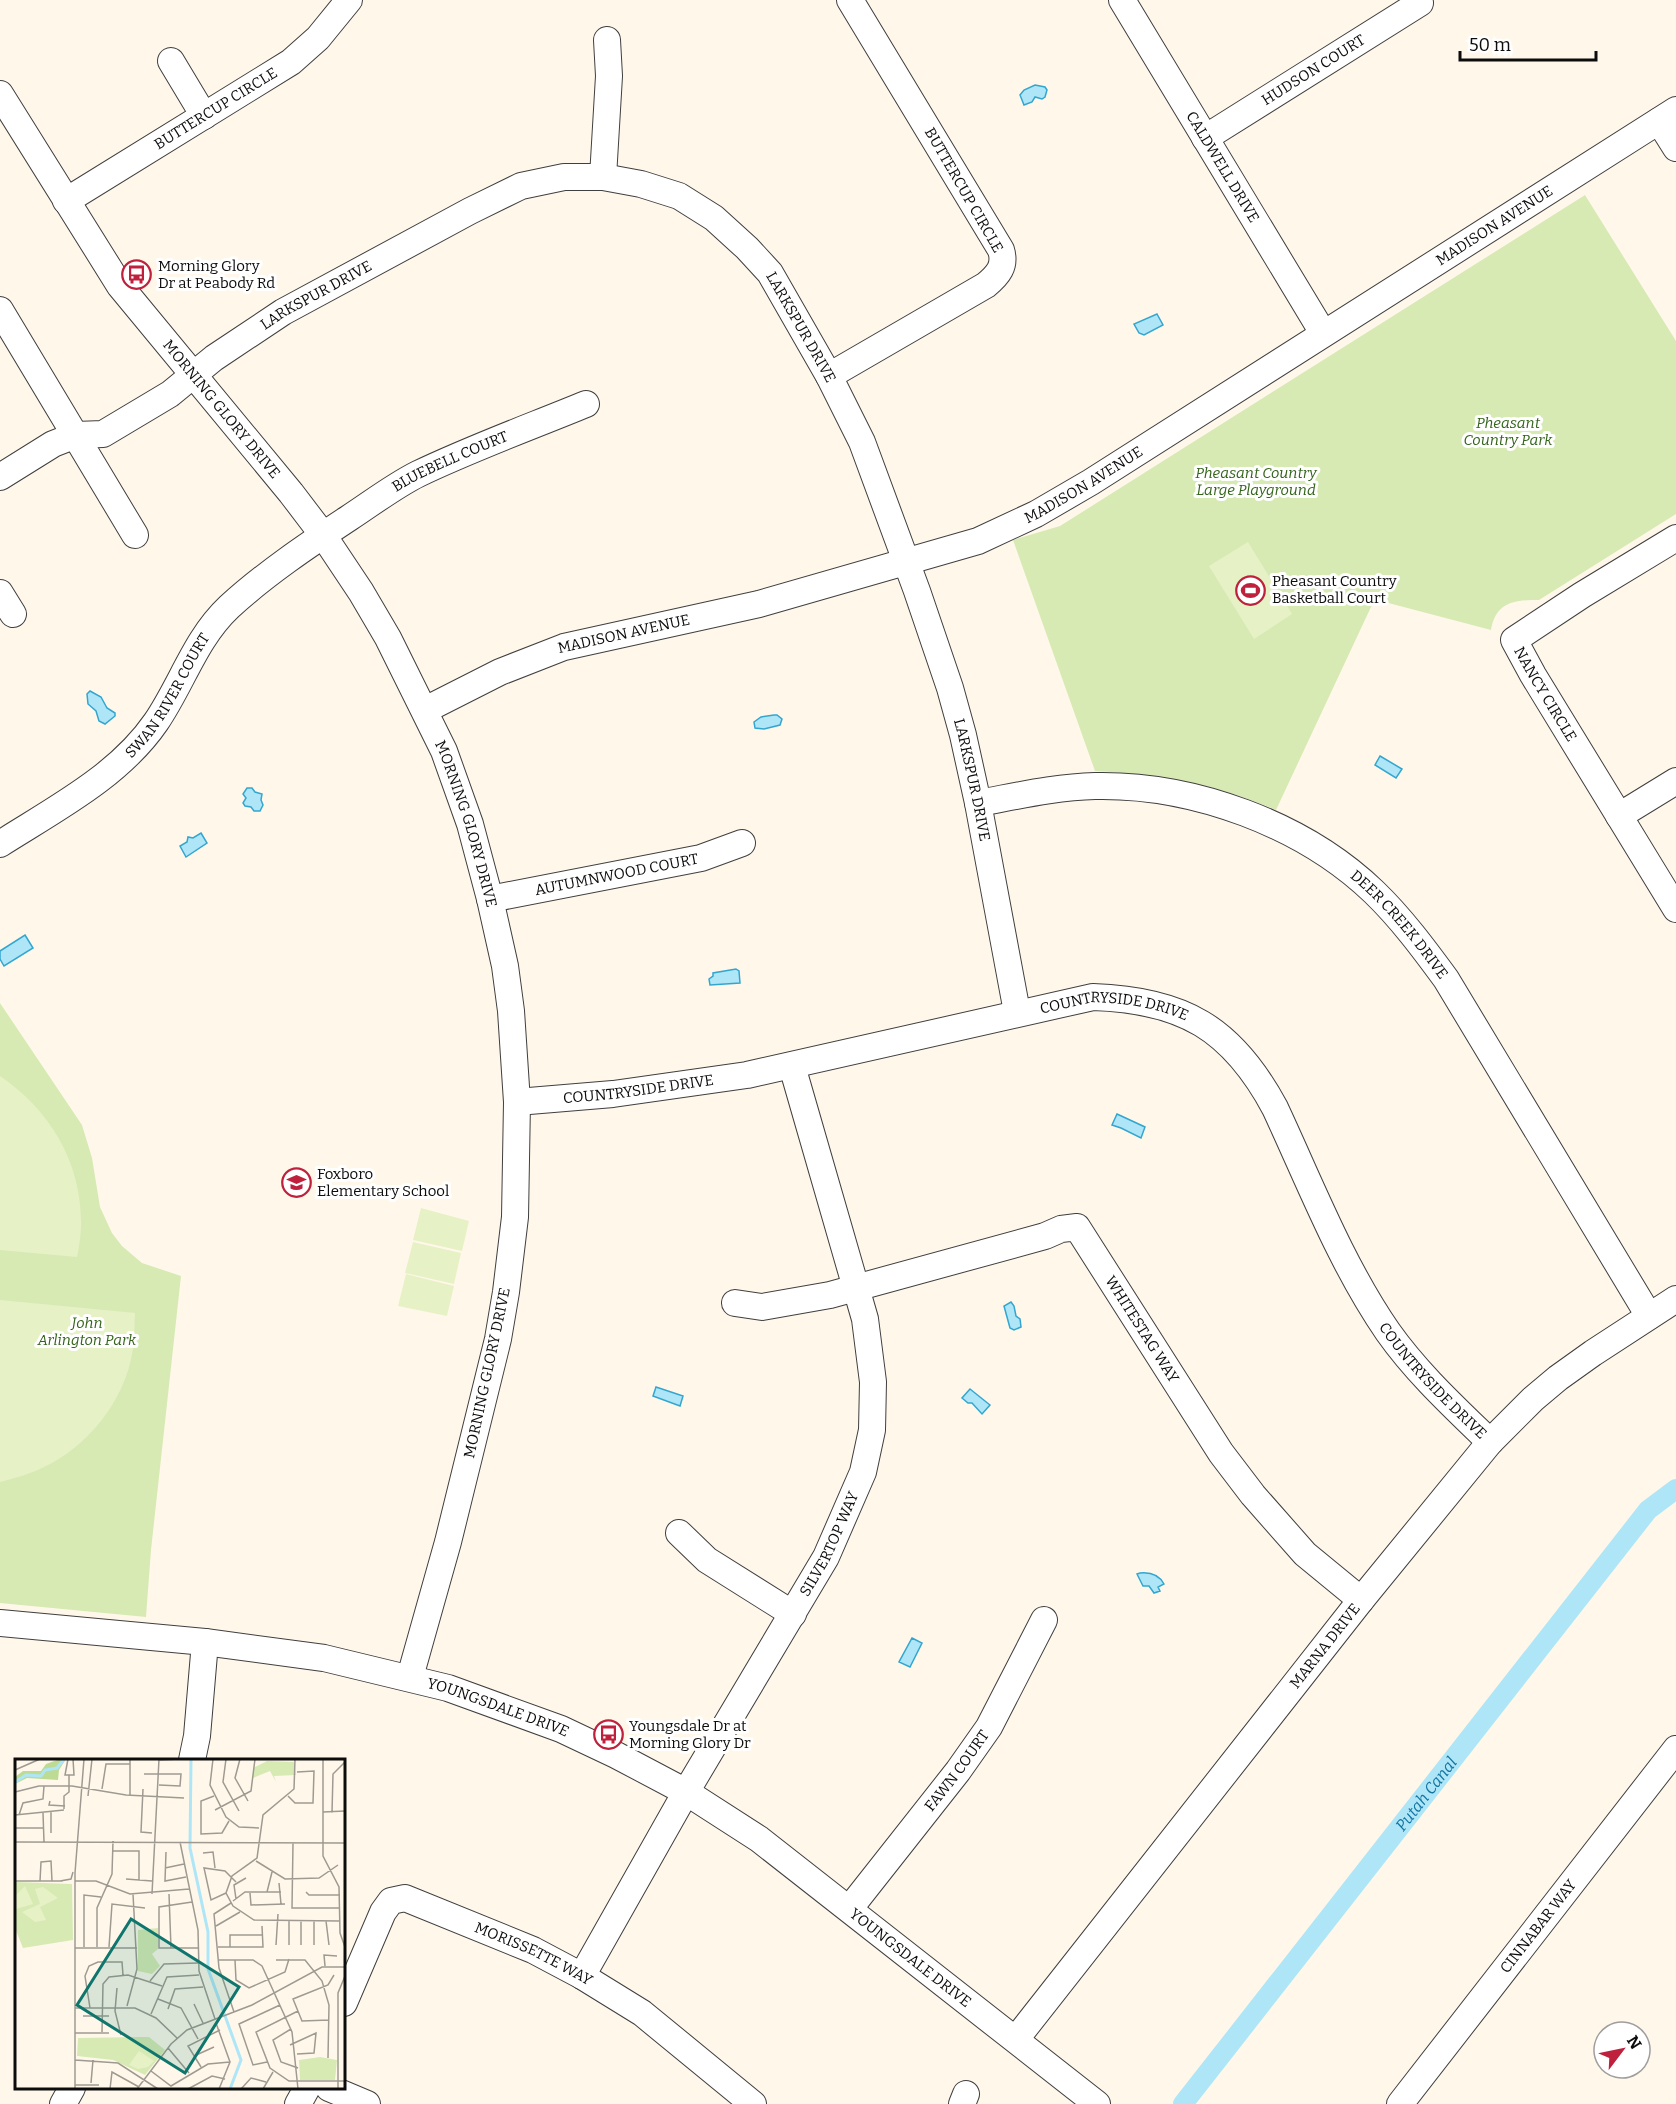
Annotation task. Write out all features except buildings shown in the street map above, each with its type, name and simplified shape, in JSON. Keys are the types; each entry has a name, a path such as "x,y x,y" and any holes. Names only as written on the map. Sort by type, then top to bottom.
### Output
{"street":[{"name":"BUTTERCUP CIRCLE","path":"66,201 291,62 318,38 349,0"},
{"name":"BUTTERCUP CIRCLE","path":"829,376 986,285 1000,271 1003,257 1001,250 850,0"},
{"name":"CALDWELL DRIVE","path":"1122,0 1323,333"},
{"name":"HUDSON COURT","path":"1205,138 1420,3"},
{"path":"603,177 609,76 607,40"},
{"path":"171,61 204,116"},
{"name":"MORNING GLORY DRIVE","path":"0,94 120,286 323,535 361,592 388,638 444,750 466,813 490,899 505,966 511,1011 518,1102 515,1216 498,1338 448,1542 410,1677"},
{"path":"1668,116 1676,148"},
{"name":"MADISON AVENUE","path":"425,710 500,672 564,647 759,604 978,541 1036,514 1091,482 1668,116"},
{"name":"LARKSPUR DRIVE","path":"0,477 53,444 76,435 103,434 170,394 214,358 283,312 521,186 564,177 603,177 641,184 679,196 714,218 770,273 829,376 862,442 907,562 950,688 978,803 1017,1012"},
{"path":"0,310 135,535"},
{"name":"BLUEBELL COURT","path":"323,535 383,494 417,475 586,404"},
{"name":"SWAN RIVER COURT","path":"0,844 84,789 113,768 135,748 157,722 206,634 228,608 323,535"},
{"name":"NANCY CIRCLE","path":"1676,538 1582,595 1514,640 1676,909"},
{"path":"1619,816 1676,781"},
{"name":"DEER CREEK DRIVE","path":"978,803 1060,789 1096,786 1133,788 1191,796 1275,825 1330,857 1373,891 1408,928 1446,979 1649,1316"},
{"name":"AUTUMNWOOD COURT","path":"490,899 700,858 742,843"},
{"name":"COUNTRYSIDE DRIVE","path":"518,1102 613,1094 747,1075 1017,1012 1093,997 1125,998 1179,1011 1217,1034 1244,1059 1261,1082 1357,1281 1389,1333 1420,1372 1490,1442"},
{"name":"SILVERTOP WAY","path":"582,1976 686,1792 826,1557 863,1472 872,1430 873,1382 865,1319 792,1066"},
{"name":"WHITESTAG WAY","path":"857,1288 1045,1236 1061,1229 1077,1227 1221,1453 1276,1524 1305,1554 1361,1600"},
{"path":"735,1303 762,1307 857,1288"},
{"name":"MARNA DRIVE","path":"1016,2039 1361,1600 1490,1442 1533,1399 1558,1378 1676,1299"},
{"path":"679,1533 707,1560 793,1614"},
{"name":"FAWN COURT","path":"850,1908 958,1771 988,1727 1044,1620"},
{"name":"YOUNGSDALE DRIVE","path":"0,1623 205,1642 324,1658 448,1688 561,1729 686,1792 759,1839 1098,2104"},
{"path":"192,1759 197,1736 205,1642"},
{"name":"CINNABAR WAY","path":"1400,2104 1676,1749"},
{"name":"MORISSETTE WAY","path":"345,2001 383,1912 391,1901 405,1898 533,1950 582,1976 642,2013 753,2104"},
{"path":"63,2104 71,2089"},
{"path":"298,2104 306,2089"},
{"path":"331,2089 367,2104"}],"green space":[{"name":"Pheasant Country Park","path":"1585,195 1676,341 1676,514 1539,600 1508,604 1497,614 1491,630 1377,600 1371,607 1276,810 1230,793 1187,782 1144,775 1095,771 1013,540 1060,526"},
{"name":"Pheasant Country Basketball Court","path":"1248,542 1292,614 1254,639 1209,566"},
{"name":"John Arlington Park","path":"0,1003 82,1125 92,1158 100,1207 112,1233 122,1246 142,1263 181,1276 151,1550 146,1617 0,1603"},
{"path":"0,1076 34,1105 48,1122 69,1160 80,1202 81,1229 77,1257 0,1250"},
{"path":"421,1208 469,1221 462,1251 413,1240"},
{"path":"413,1242 461,1253 454,1284 405,1273"},
{"path":"406,1274 454,1286 447,1316 398,1306"},
{"path":"0,1300 135,1313 134,1344 128,1372 121,1389 101,1421 75,1448 60,1458 33,1472 0,1482"}],"water":[{"path":"1035,85 1045,87 1047,90 1045,97 1042,99 1035,97 1032,102 1024,105 1020,95 1024,90"},
{"path":"1157,314 1163,325 1144,335 1139,333 1134,324"},
{"path":"90,691 101,697 107,708 115,713 115,716 105,724 99,721 96,711 88,704 87,694"},
{"path":"777,715 782,719 780,725 764,729 755,728 754,722 761,717"},
{"path":"1380,756 1402,769 1396,778 1375,765"},
{"path":"247,788 252,788 255,792 262,794 263,805 260,811 254,811 243,803 246,798 243,794"},
{"path":"201,833 207,843 186,857 180,846 187,842 188,837 193,838"},
{"path":"25,935 33,948 4,966 0,959 0,951"},
{"path":"736,969 739,971 740,983 710,985 709,979 713,973"},
{"path":"1117,1114 1145,1127 1141,1138 1112,1125"},
{"path":"1011,1302 1016,1316 1020,1319 1021,1327 1014,1330 1010,1328 1004,1306"},
{"path":"656,1387 683,1396 680,1406 653,1396"},
{"path":"970,1389 990,1405 982,1414 972,1403 962,1398"},
{"path":"1137,1574 1160,1578 1164,1584 1158,1587 1160,1591 1154,1593 1149,1586 1143,1586"},
{"path":"912,1638 922,1643 910,1667 899,1662"}],"waterway":[{"name":"Putah Canal","path":"1183,2104 1648,1510 1676,1489"}],"place":[{"name":"Morning Glory Dr at Peabody Rd","path":"137,275"},
{"name":"Pheasant Country Basketball Court","path":"1251,590"},
{"name":"Foxboro Elementary School","path":"296,1183"},
{"name":"Youngsdale Dr at Morning Glory Dr","path":"608,1735"}],"park label":[{"name":"Pheasant Country Large Playground","path":"1256,482"}]}
